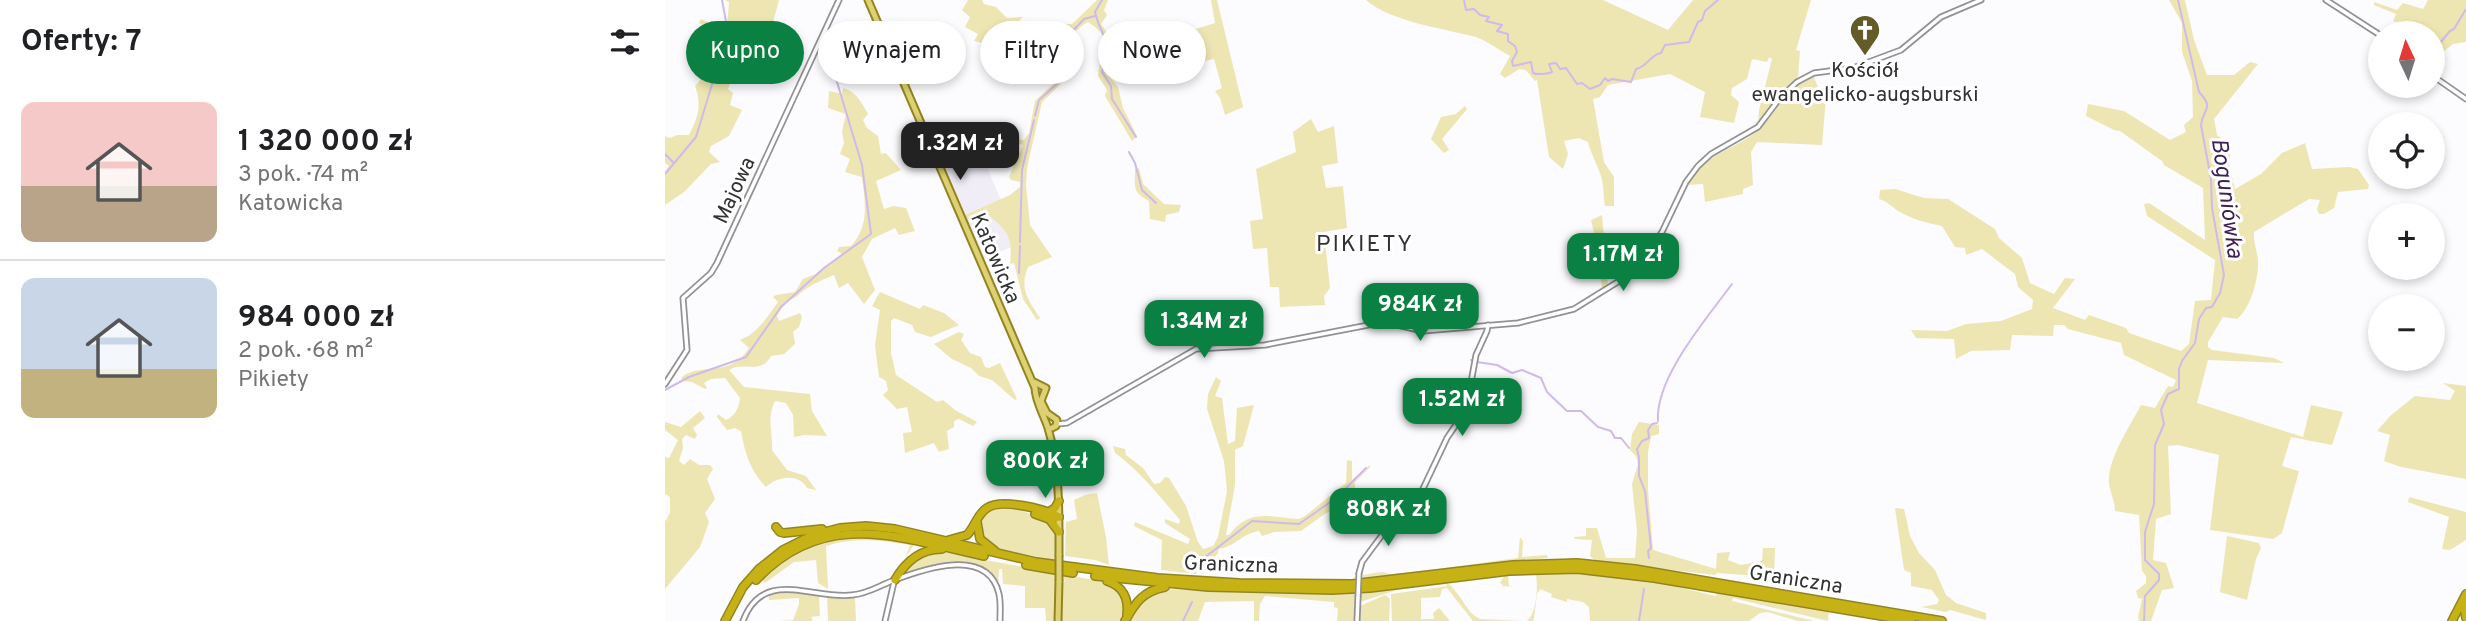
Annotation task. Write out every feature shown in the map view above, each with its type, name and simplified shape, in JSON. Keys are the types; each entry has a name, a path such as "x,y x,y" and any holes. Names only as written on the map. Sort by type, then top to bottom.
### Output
{"highway":[{"path":"1047,516 1059,502"},
{"path":"934,539 963,538 972,530 985,509 993,505 1019,506 1047,516 1059,517"},
{"path":"1047,516 1059,532"},
{"path":"978,518 977,531 981,541 992,550 1008,556"},
{"name":"Graniczna","path":"727,621 743,587 770,559 797,542 837,529 866,526 885,527 1008,556 1084,570 1158,578 1317,584 1370,583 1513,565 1589,564 1635,569 1943,621"},
{"path":"776,527 785,533 837,529"},
{"name":"Graniczna","path":"727,621 760,575 781,558 811,543 840,534 882,533 1093,576 1179,585 1346,589 1509,571 1568,568 1644,576 1912,621"},
{"path":"895,580 913,558 929,551 964,551"},
{"path":"1093,576 1114,583 1123,592 1127,603 1126,619"},
{"path":"1126,619 1138,600 1149,591 1179,585"},
{"path":"2465,596 2463,610 2466,618"},
{"path":"2452,621 2465,596"}],"main road":[{"name":"Katowicka","path":"868,0 1050,423 1059,502 1059,620"},
{"name":"Katowicka","path":"1036,386 1046,387 1047,392 1040,396"}],"street":[{"name":"Majowa","path":"665,384 687,350 683,298 711,273 717,263 839,0"},
{"path":"1050,423 1067,423 1196,349 1265,345 1384,322 1423,331 1525,322 1567,312 1637,270 1668,223 1686,182 1698,166 1711,154 1758,127 1780,98 1797,82 1814,73 1853,68 1901,50 1941,17 1981,0"},
{"path":"2326,0 2368,27"},
{"path":"2445,84 2466,99"},
{"path":"1482,325 1483,337"},
{"path":"1357,621 1359,573 1363,562 1391,523 1420,495 1447,438 1466,410 1476,355 1488,325"},
{"path":"902,573 952,564 968,564 978,568 992,579 1000,596 1000,621"},
{"path":"743,621 754,603 769,592 787,589 848,596 865,593 895,580"},
{"path":"885,621 895,580"},
{"path":"885,583 893,588"}],"shaded area":[{"path":"725,0 779,0 773,21 727,21 729,2"},
{"path":"968,0 982,0 984,4 996,7 1007,18 1023,17 1019,21 980,21 980,42 974,41 978,34 966,28 970,17 962,10"},
{"path":"1097,0 1108,0 1104,10 1107,15 1103,21 1098,21 1098,29 1088,22 1084,25 1084,21 1075,21"},
{"path":"1211,0 1217,0 1243,107 1225,115 1215,91 1222,88 1214,59 1206,61 1206,26 1215,23"},
{"path":"1366,0 1603,0 1668,30 1693,0 1811,0 1796,50 1800,51 1798,78 1784,90 1758,124 1772,59 1769,57 1767,62 1752,59 1747,79 1732,88 1731,95 1739,102 1734,123 1700,117 1705,92 1670,74 1608,85 1600,97 1593,99 1604,162 1614,177 1614,206 1605,206 1602,179 1588,142 1579,138 1564,141 1568,154 1563,169 1549,157 1537,80 1526,70 1519,69 1505,78 1500,74 1510,56 1476,37 1403,19"},
{"path":"2169,0 2185,0 2194,40 2207,75 2234,75 2250,62 2258,64 2214,119 2217,135 2231,146 2229,164 2235,189 2261,174 2282,153 2305,143 2312,169 2358,169 2368,184 2368,189 2338,192 2334,208 2324,214 2319,214 2317,209 2320,200 2309,199 2254,232 2258,267 2250,300 2237,319 2223,317 2208,342 2208,347 2212,350 2274,358 2284,363 2208,360 2197,403 2303,437 2311,405 2343,412 2332,445 2291,437 2282,466 2299,471 2282,533 2273,539 2210,530 2219,455 2178,445 2168,446 2171,514 2156,519 2153,560 2166,563 2174,588 2162,590 2151,621 2139,621 2142,599 2138,598 2136,591 2146,583 2146,576 2142,571 2139,515 2115,511 2109,474 2120,443 2141,405 2155,408 2168,386 2173,387 2176,380 2124,355 2121,343 2068,329 2064,325 2054,325 2053,336 2012,335 2010,350 1971,351 1956,359 1954,339 1916,338 1911,330 1947,331 1966,324 2001,321 2032,309 2033,300 2018,287 2015,274 1982,249 1966,255 1965,248 1955,247 1942,226 1909,216 1879,199 1880,190 1895,189 1924,198 1948,199 1995,229 1999,238 2022,258 2030,283 2054,294 2065,278 2075,279 2053,308 2085,320 2089,315 2126,328 2129,333 2181,351 2189,344 2195,301 2211,300 2215,260 2147,216 2144,204 2149,203 2205,240 2203,188 2164,165 2120,131 2086,116 2088,104 2124,111 2170,140 2186,132 2184,125 2193,117 2192,81 2182,52 2182,23"},
{"path":"2428,0 2466,0 2466,42 2453,44 2445,50 2445,21 2393,21 2396,14 2374,5 2374,2 2397,10 2403,3 2423,9"},
{"path":"1813,75 1822,97 1826,97 1822,145 1757,142 1751,152 1753,185 1743,189 1743,194 1705,202 1703,184 1687,185 1693,174 1710,159 1759,129 1795,87"},
{"path":"730,84 728,89 733,93 730,105 742,110 729,136 711,146 709,152 720,162 711,164 684,192 665,205 665,171 669,166 665,163 665,136 670,138 689,135 698,111 695,86"},
{"path":"1053,84 1061,84 1042,102 1027,168 1030,225 1052,257 1028,267 1025,274 1026,294 1040,318 1037,320 1023,299 1014,263 1010,264 1009,240 1004,229 986,213 967,221 965,215 1010,195 1020,187 1020,182 1009,177 1023,145 997,138 1024,140 1029,133 1035,101"},
{"path":"1103,84 1116,84 1118,87 1123,108 1137,136 1132,141 1105,96 1107,90"},
{"path":"843,88 855,95 863,105 868,114 863,120 867,128 878,136 881,154 886,153 901,170 876,181 884,209 893,206 906,208 915,231 899,235 895,228 872,239 862,257 875,290 864,304 848,283 839,288 834,275 816,283 786,301 777,316 779,321 800,313 802,317 799,327 793,332 795,344 784,354 771,356 762,365 729,370 744,387 810,394 812,411 827,436 794,437 793,415 786,403 775,401 770,420 772,450 787,470 806,476 816,490 807,488 793,478 776,480 766,487 749,461 741,431 735,428 727,430 717,417 718,414 726,420 729,418 736,411 740,398 725,378 711,379 704,383 707,388 705,389 681,378 688,373 732,364 741,358 749,348 740,340 751,334 766,319 778,302 773,297 795,292 803,279 816,274 842,254 837,251 839,247 851,246 857,238 865,213 862,177 845,172 850,159 840,154 844,143 842,131 846,114 828,108 829,91 842,94"},
{"path":"1465,106 1467,109 1442,139 1449,150 1444,153 1431,139 1441,117 1456,114"},
{"path":"1311,119 1318,132 1334,126 1338,163 1322,166 1326,188 1343,186 1347,228 1324,232 1330,288 1324,296 1325,305 1280,307 1279,287 1270,287 1267,248 1253,249 1250,221 1263,219 1256,169 1296,152 1293,132"},
{"path":"977,143 1019,244 982,259 940,158"},
{"path":"1139,168 1143,184 1164,204 1181,205 1179,212 1166,215 1165,222 1150,219 1149,201 1140,195 1136,188 1135,169"},
{"path":"1602,215 1608,286 1602,290 1599,254 1591,220"},
{"path":"880,292 920,309 923,305 944,313 959,325 931,337 915,332 912,325 894,318 891,321 891,353 896,375 937,402 943,400 977,422 973,426 959,419 954,421 954,427 947,431 949,449 939,452 934,443 905,453 903,433 912,432 907,407 897,409 883,395 888,390 886,381 879,377 875,345 880,310 872,306"},
{"path":"959,332 964,334 961,340 970,353 981,357 985,367 1000,363 1017,399 992,380 979,376 971,368 952,359 934,344"},
{"path":"1216,377 1221,381 1215,396 1222,398 1228,444 1235,441 1237,408 1254,405 1243,446 1235,450 1235,485 1226,535 1244,521 1260,516 1299,519 1346,483 1347,460 1352,461 1352,480 1370,467 1355,482 1355,490 1330,512 1301,531 1274,532 1262,536 1259,531 1248,534 1219,549 1213,559 1197,566 1196,574 1161,570 1162,540 1134,526 1135,522 1188,544 1190,539 1165,523 1165,519 1179,524 1180,520 1141,476 1115,453 1113,446 1125,449 1126,455 1143,468 1154,484 1160,483 1165,477 1169,478 1186,506 1198,542 1203,549 1213,546 1218,537 1227,491 1224,461 1207,409 1208,394"},
{"path":"2443,383 2466,386 2466,479 2401,467 2384,461 2390,435 2377,431 2390,416 2415,396 2450,400 2455,391"},
{"path":"700,411 705,418 693,428 697,435 695,439 686,435 682,439 683,448 679,461 684,465 690,459 699,465 710,465 713,469 707,479 715,499 705,513 709,522 700,547 665,589 665,522 670,513 670,497 665,494 665,457 669,458 678,440 665,430 665,422 681,427"},
{"path":"1639,422 1659,425 1659,434 1651,436 1648,452 1653,550 1716,569 1717,553 1730,552 1728,560 1741,565 1762,561 1763,548 1775,548 1774,577 1715,575 1596,561 1590,556 1592,540 1575,539 1574,537 1586,536 1586,528 1597,528 1606,558 1635,558 1637,531 1632,484 1638,464 1636,456 1630,450 1632,434"},
{"path":"1097,493 1109,565 1065,556 1066,522 1077,519 1074,500"},
{"path":"2409,497 2466,512 2466,540 2450,550 2442,549 2449,517 2408,502"},
{"path":"992,507 1012,507 1041,518 1041,521 1043,519 1057,529 1057,561 1013,553 986,541 979,533 981,521"},
{"path":"1895,508 1904,509 1910,536 1919,553 1935,570 1946,595 1956,603 1986,613 1986,620 1950,610 1946,612 1921,607 1937,604 1939,600 1932,590 1911,586 1911,573 1904,570"},
{"path":"847,536 916,542 905,558 910,545 868,540 826,546 828,589 818,583 816,560 794,562 765,583 759,578 800,552"},
{"path":"2227,536 2259,543 2261,548 2247,600 2220,592"},
{"path":"1520,537 1523,541 1522,557 1547,555 1548,558 1363,579 1363,575 1383,572 1406,573 1518,558"},
{"path":"937,551 1056,573 1054,621 1046,621 1045,608 1025,608 1025,586 1003,584 1002,569 999,569 998,587 989,575 978,567 967,564 956,563 904,575 902,573 918,556"},
{"path":"1557,572 1643,579 1716,596 1717,592 1829,611 1828,621 1733,598 1732,601 1814,621 1798,621 1767,612 1760,613 1749,621 1590,621 1589,607 1583,602 1567,599 1567,602 1551,597 1552,594 1540,589 1533,621 1527,621 1535,606 1536,574 1508,576 1509,586 1513,587 1503,586 1500,583 1505,575"},
{"path":"1062,575 1108,584 1117,590 1123,598 1125,608 1122,621 1061,621 1061,585 1065,581"},
{"path":"1446,582 1480,619 1525,621 1473,621 1447,588 1442,589 1440,597 1421,598 1421,619 1434,619 1433,613 1439,608 1450,621 1392,621 1391,594 1448,586 1445,584 1397,590 1360,602 1361,592"},
{"path":"1164,589 1279,593 1355,592 1355,621 1337,621 1338,608 1334,607 1334,602 1265,596 1260,604 1259,621 1254,621 1254,601 1205,602 1198,621 1128,621 1141,600"},
{"path":"787,591 819,596 820,616 811,617 813,621 779,621 793,620 799,598 769,600 769,596"},
{"path":"1385,595 1390,599 1389,621 1360,621 1360,606"},
{"path":"827,597 855,598 856,621 828,621"}],"waterway":[{"path":"665,174 696,137 728,32 722,0"},
{"path":"1102,0 1095,12 1107,46 1102,72 1111,86 1112,99 1136,137"},
{"path":"1464,0 1466,10 1474,9 1480,15 1489,17 1486,21 1502,25 1497,31 1508,34 1508,41 1515,46 1517,52 1512,61 1513,66 1531,62 1533,73 1543,74 1552,72 1549,64 1556,63 1560,69 1566,68 1577,84 1582,83 1590,89 1600,85 1605,78 1608,81 1612,79 1631,82 1636,69 1661,53 1665,45 1689,42 1705,11 1718,0"},
{"name":"Boguniówka","path":"2144,621 2145,596 2159,580 2159,574 2145,560 2145,532 2154,504 2155,445 2164,424 2161,410 2168,394 2179,389 2179,369 2182,361 2195,343 2199,319 2206,308 2212,307 2220,293 2224,275 2201,125 2207,105 2199,92 2178,0"},
{"path":"2445,37 2454,29 2466,9"},
{"path":"1035,116 1039,100 1058,83 1070,34 1084,19 1095,16"},
{"path":"665,390 689,377 746,357 781,307 824,268 871,234 862,165 838,84"},
{"path":"1020,242 1022,170 1034,120"},
{"path":"1129,152 1135,163 1142,190 1156,203"},
{"path":"665,154 674,163"},
{"path":"1019,273 1020,246"},
{"path":"1658,421 1659,404 1674,368 1732,284"},
{"path":"1477,362 1497,365 1512,373 1522,370 1541,378 1547,392 1567,411 1581,411 1598,427 1611,431 1615,438 1621,438 1629,448"},
{"path":"1649,558 1648,551 1651,548 1645,491 1639,476 1637,449 1642,441 1649,438 1648,430 1652,424 1657,423"},
{"path":"1195,565 1252,521 1299,524 1336,498 1366,468"},
{"path":"1639,621 1644,589"},
{"path":"1183,621 1192,602"}],"place":[{"name":"Kościół ewangelicko-augsburski","path":"1865,57"}],"district":[{"name":"PIKIETY","path":"1365,243"}]}
